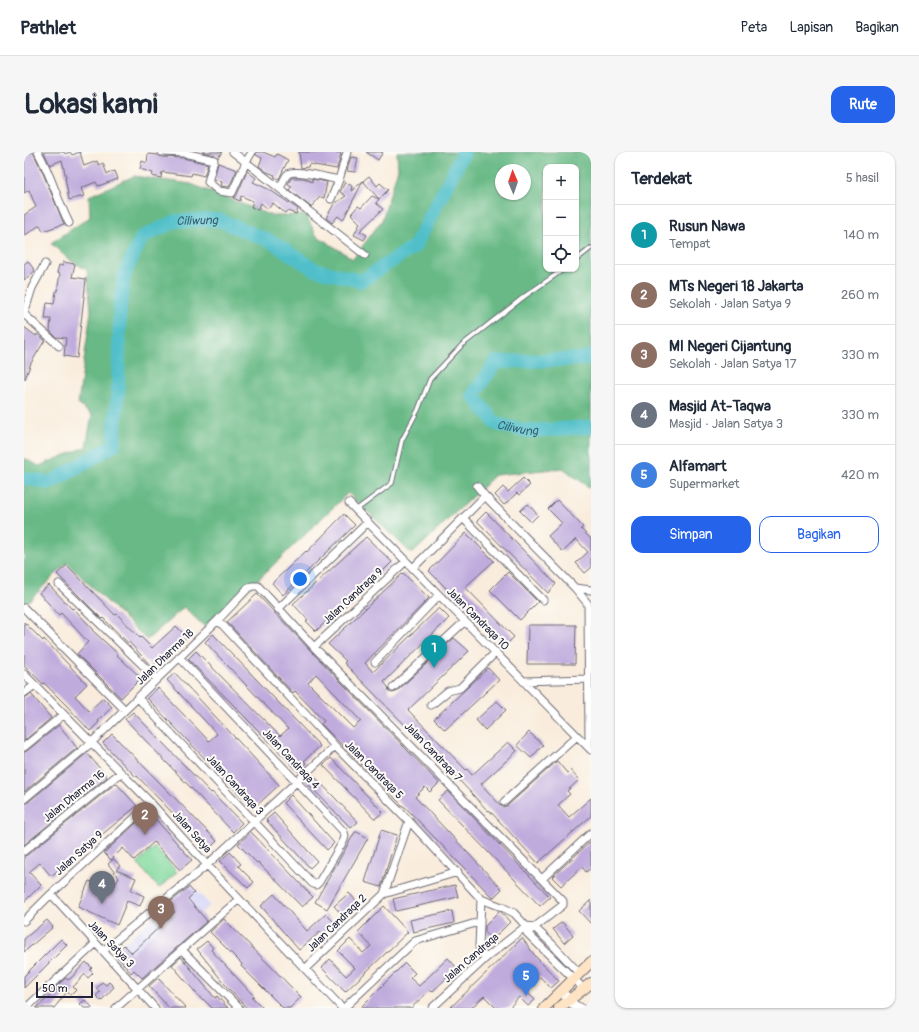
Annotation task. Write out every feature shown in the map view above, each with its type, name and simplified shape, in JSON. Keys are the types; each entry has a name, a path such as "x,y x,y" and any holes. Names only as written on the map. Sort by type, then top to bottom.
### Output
{"main road":[{"path":"544,1008 591,962"},
{"path":"559,1008 587,986"}],"street":[{"path":"38,152 48,170 59,202 69,223"},
{"path":"162,152 184,153 214,160 208,182 219,191 232,193 252,152"},
{"path":"233,152 365,255"},
{"path":"331,200 339,180 347,152"},
{"path":"280,189 287,175 290,173 339,180"},
{"path":"45,264 32,288 24,314 60,346"},
{"path":"477,486 589,602 588,679 590,749"},
{"path":"413,568 485,496"},
{"name":"Jalan Candraqa 10","path":"349,503 590,749"},
{"path":"463,518 543,600"},
{"path":"278,609 368,522"},
{"name":"Jalan Candraqa 9","path":"314,647 406,561"},
{"path":"59,584 157,679"},
{"name":"Jalan Candraqa 7","path":"252,586 258,586 314,647 560,897 564,903 534,927"},
{"name":"Jalan Dharma 18","path":"24,799 91,744 218,620 248,588 252,586"},
{"path":"575,588 591,590"},
{"path":"375,662 439,595"},
{"path":"24,608 125,710"},
{"name":"Jalan Candraqa 5","path":"218,620 335,746 409,820 481,899 508,909 525,927"},
{"path":"393,688 464,622"},
{"path":"431,704 448,691 460,688 496,652"},
{"name":"Jalan Candraqa 4","path":"180,657 344,832 345,836 316,885"},
{"name":"Jalan Satya","path":"24,674 151,804 343,1008"},
{"path":"524,681 588,679"},
{"path":"24,693 35,685"},
{"name":"Jalan Candraqa 3","path":"138,698 312,883 316,885"},
{"path":"24,747 63,715"},
{"path":"504,802 577,736"},
{"path":"104,951 207,865 335,746"},
{"name":"Jalan Dharma 16","path":"24,851 120,773"},
{"name":"Jalan Satya 9","path":"24,921 51,894 151,804"},
{"name":"Jalan Candraqa 2","path":"384,894 409,820"},
{"path":"542,879 591,833"},
{"name":"Jalan Candraqa 2","path":"305,968 384,894 458,872"},
{"name":"Jalan Satya 3","path":"51,894 155,1008"},
{"path":"116,1008 239,899"},
{"path":"481,899 479,948 481,954 486,958"},
{"path":"343,1008 415,941 479,922"},
{"path":"525,927 534,927 552,944 576,976"},
{"path":"525,927 587,986"},
{"name":"Jalan Candraqa","path":"432,1008 486,958 525,927"},
{"path":"26,1008 95,944"},
{"path":"182,950 239,1008"},
{"path":"561,991 575,1006 580,1008"}],"lane":[{"path":"579,258 591,248"},
{"path":"356,510 392,483 402,440 418,410 430,379 462,345 525,296 560,272"}],"shaded area":[{"path":"190,884 210,905 132,975 113,953"}],"green space":[{"path":"397,152 591,152 591,489 563,468 495,475 412,554 348,493 207,629 184,607 147,640 67,563 24,606 24,458 39,466 86,447 92,415 78,404 91,311 87,270 67,258 51,243 90,217 89,196 134,176 191,184 273,216 306,215 316,235 353,259 382,220 398,169"},
{"path":"155,847 177,872 159,888 137,863"}],"building":[{"path":"32,152 42,171 64,224 43,231 40,225 24,236 24,215 36,207 29,190 24,193 24,157"},
{"path":"44,152 64,152 65,154 70,152 72,155 80,152 84,166 97,161 99,165 103,163 107,174 115,171 118,179 98,186 96,182 81,188 84,196 69,200 62,160 50,165"},
{"path":"202,152 222,152 218,158 215,155"},
{"path":"257,152 263,152 275,157 277,154 288,160 279,179 259,166 262,158 256,155"},
{"path":"299,152 341,153 337,169 309,164 308,167 301,168"},
{"path":"366,152 383,152 378,160"},
{"path":"148,154 162,157 183,158 208,164 204,176 192,173 191,176 162,172 161,178 152,176 153,173 140,169 142,161 147,163"},
{"path":"351,157 358,158 355,172 347,171"},
{"path":"218,163 237,170 229,187 221,186 222,182 214,179"},
{"path":"247,171 256,178 253,182 270,190 298,209 296,214 287,211 285,213 273,203 268,209 261,203 258,210 251,207 253,201 241,196 240,201 233,198 237,195"},
{"path":"369,176 377,186 380,183 388,190 379,199 363,181"},
{"path":"291,178 304,178 312,182 312,179 327,182 324,198 320,197 311,207 289,190 292,186 288,184"},
{"path":"363,181 343,220 338,216 332,223 326,218 334,204 346,196 340,192 345,182 352,186 351,191"},
{"path":"372,196 379,199 376,203 383,209 360,231 367,235 364,240 354,235 360,223 351,214 358,206 361,208"},
{"path":"28,261 35,271 24,280 24,264"},
{"path":"63,262 75,264 72,277 86,279 77,358 64,356 66,338 56,337 50,331 51,319 45,319 47,303 54,304 60,274 57,273 59,265 63,266"},
{"path":"24,327 36,336 37,334 45,340 31,363 25,379"},
{"path":"523,478 530,485 519,495 517,493 504,505 495,495 503,487 508,492"},
{"path":"557,500 583,527 581,529 591,539 591,568 585,573 576,563 588,552 576,539 563,552 548,536 562,523 548,509"},
{"path":"528,504 538,515 531,522 520,511"},
{"path":"486,512 556,584 548,593 477,521"},
{"path":"344,514 355,525 283,595 272,583 306,551 307,552"},
{"path":"466,533 494,561 465,587 514,637 506,645 457,595 455,597 429,571"},
{"path":"366,537 392,562 337,614 335,613 316,631 293,604"},
{"path":"67,565 115,615 117,614 152,648 176,626 187,637 152,667 129,642 128,643 103,618 102,619 57,574"},
{"path":"508,572 538,602 520,620 490,590"},
{"path":"403,573 429,598 365,663 373,672 439,608 449,618 384,682 389,691 392,693 396,692 454,638 469,651 408,710 472,775 508,742 517,751 481,784 502,807 507,806 557,761 567,773 570,770 579,780 567,791 570,794 558,805 569,817 591,798 591,816 538,863 414,732 413,733 344,663 346,661 328,644"},
{"path":"49,585 141,678 121,698 77,654 88,642 61,613 59,615 39,593"},
{"path":"257,594 439,783 430,792 425,787 415,797 502,889 493,898 405,807 321,724 324,721 295,691 293,693 227,622","holes":["316,674 361,721 353,728 308,683"]},
{"path":"24,622 43,641 44,639 87,684 75,696 89,711 103,698 112,707 90,731 44,683 43,684 24,665"},
{"path":"528,625 576,625 575,664 527,664"},
{"path":"213,634 320,746 304,761 306,763 304,765 305,767 299,772 188,659 196,651 280,736 288,729 205,642"},
{"path":"488,668 499,680 445,730 434,719"},
{"path":"175,673 279,785 253,809 147,698 158,688 209,741 217,734 167,680"},
{"path":"31,694 51,718 24,741 24,698"},
{"path":"497,701 506,710 485,730 476,720"},
{"path":"133,712 242,823 233,832 125,719"},
{"path":"59,725 77,748 24,792 24,752"},
{"path":"529,732 543,745 531,758 517,745"},
{"path":"112,734 217,841 208,850 103,743"},
{"path":"87,753 107,777 24,845 24,804"},
{"path":"331,758 383,812 376,818 374,818 323,765"},
{"path":"312,774 358,822 351,828 305,781"},
{"path":"116,783 137,806 51,876 40,863 29,872 41,885 24,902 24,856"},
{"path":"448,791 550,897 540,906 438,800"},
{"path":"291,795 334,843 327,850 283,803"},
{"path":"150,813 192,860 180,870 154,842 134,860 123,848 111,860 104,853 135,824"},
{"path":"274,813 317,861 310,868 266,820"},
{"path":"381,830 397,835 381,887 365,882"},
{"path":"251,832 313,897 302,907 258,862 257,863 238,844"},
{"path":"355,832 368,838 327,909 315,902"},
{"path":"591,841 591,868 586,872 582,867 561,886 552,877"},
{"path":"230,852 241,864 238,866 254,882 248,888 220,861"},
{"path":"114,859 120,866 116,870 136,878 131,890 144,896 140,906 127,901 117,925 78,907 89,881 112,889 119,878 108,864"},
{"path":"455,885 458,897 396,911 393,899"},
{"path":"189,887 194,893 188,899 207,921 142,978 134,970 131,973 114,953 124,945 132,953 175,912 168,904"},
{"path":"349,893 359,904 344,917 334,906"},
{"path":"274,894 307,931 326,914 335,923 323,934 320,932 299,950 261,906"},
{"path":"591,900 591,924 579,911"},
{"path":"384,906 408,932 345,992 322,968 330,959 346,976 355,968 338,951 350,939 363,953 371,946 358,932"},
{"path":"452,911 454,923 413,932 410,920"},
{"path":"500,911 510,922 492,940 485,932 485,926"},
{"path":"224,919 301,997 290,1008 283,1008 210,932"},
{"path":"47,920 53,927 24,952 24,939"},
{"path":"562,922 573,935 564,943 553,929"},
{"path":"522,938 536,957 559,981 551,988 540,977 526,991 535,1000 528,1006 519,997 509,1008 496,1008 484,996 471,1008 450,1008"},
{"path":"61,939 67,945 24,988 24,976"},
{"path":"207,941 213,948 211,950 254,996 252,997 263,1008 247,1008 227,987 197,949"},
{"path":"181,957 215,998 217,996 228,1008 212,1008 203,999 202,1000 172,965"},
{"path":"448,958 457,968 432,992 430,990 411,1008 360,1008 405,963 415,973 410,978 419,986"},
{"path":"86,962 92,968 90,970 93,973 88,978 85,974 73,987 76,990 71,995 67,992 54,1008 36,1008 57,990 54,988 66,978 68,980 71,978"},
{"path":"158,978 186,1008 169,1008 149,986"},
{"path":"102,982 106,985 109,982 114,987 101,1001 96,996 100,992 96,989"},
{"path":"85,1000 93,1008 84,1008 80,1004"}],"waterway":[{"name":"Ciliwung","path":"24,478 50,483 114,445 118,391 120,305 124,275 142,237 176,221 219,220 272,242 314,269 361,281 415,246 464,152"},
{"name":"Ciliwung","path":"591,356 586,359 496,362 473,395 496,424 528,431 591,427"}],"place":[{"name":"Rusun Nawa","path":"434,668"},
{"name":"MTs Negeri 18 Jakarta","path":"145,835"},
{"name":"Masjid At-Taqwa","path":"102,904"},
{"name":"MI Negeri Cijantung","path":"161,929"},
{"name":"Alfamart","path":"526,996"}]}
